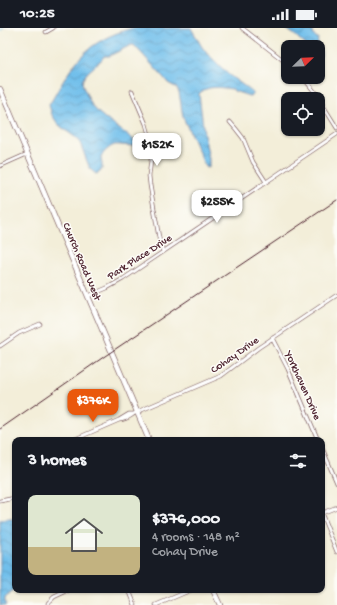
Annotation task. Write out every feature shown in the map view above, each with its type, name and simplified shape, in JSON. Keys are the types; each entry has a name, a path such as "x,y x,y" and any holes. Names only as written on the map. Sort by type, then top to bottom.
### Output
{"street":[{"path":"46,32 53,28"},
{"path":"242,28 281,59"},
{"path":"308,84 337,128"},
{"name":"Church Road West","path":"0,89 88,296 135,413 147,437"},
{"path":"132,91 146,124 151,142 152,152 150,185 159,238 163,252"},
{"path":"230,122 243,138 253,162 266,182"},
{"name":"Park Place Drive","path":"88,296 124,279 337,134"},
{"path":"0,166 27,154"},
{"name":"Cohay Drive","path":"80,437 119,420 130,417 135,413 217,378 272,338 337,295"},
{"path":"0,346 19,334 40,324"},
{"name":"Yorkhaven Drive","path":"272,338 288,369 317,437"},
{"path":"325,455 337,483"},
{"path":"0,501 12,499"},
{"path":"325,513 337,507"},
{"path":"325,522 337,552"},
{"path":"48,604 54,597 63,593"},
{"path":"130,593 135,605"},
{"path":"156,605 185,593"},
{"path":"214,593 220,605"}],"water":[{"path":"133,28 191,28 206,52 229,75 253,93 253,95 249,96 234,91 233,89 215,87 207,89 199,94 209,167 206,168 183,117 177,88 168,83 134,45 131,45 109,56 104,56 85,76 82,83 94,107 100,114 136,142 135,145 114,145 108,148 101,156 102,169 96,174 90,169 79,140 58,124 52,115 49,105 74,64 103,39"},
{"path":"285,28 312,28 314,36 318,38 318,40 300,40"},
{"path":"12,519 12,592 5,598 6,605 0,605 0,520"}],"waterway":[{"path":"0,31 4,28"}],"railway":[{"path":"0,429 105,356 337,200"}]}
